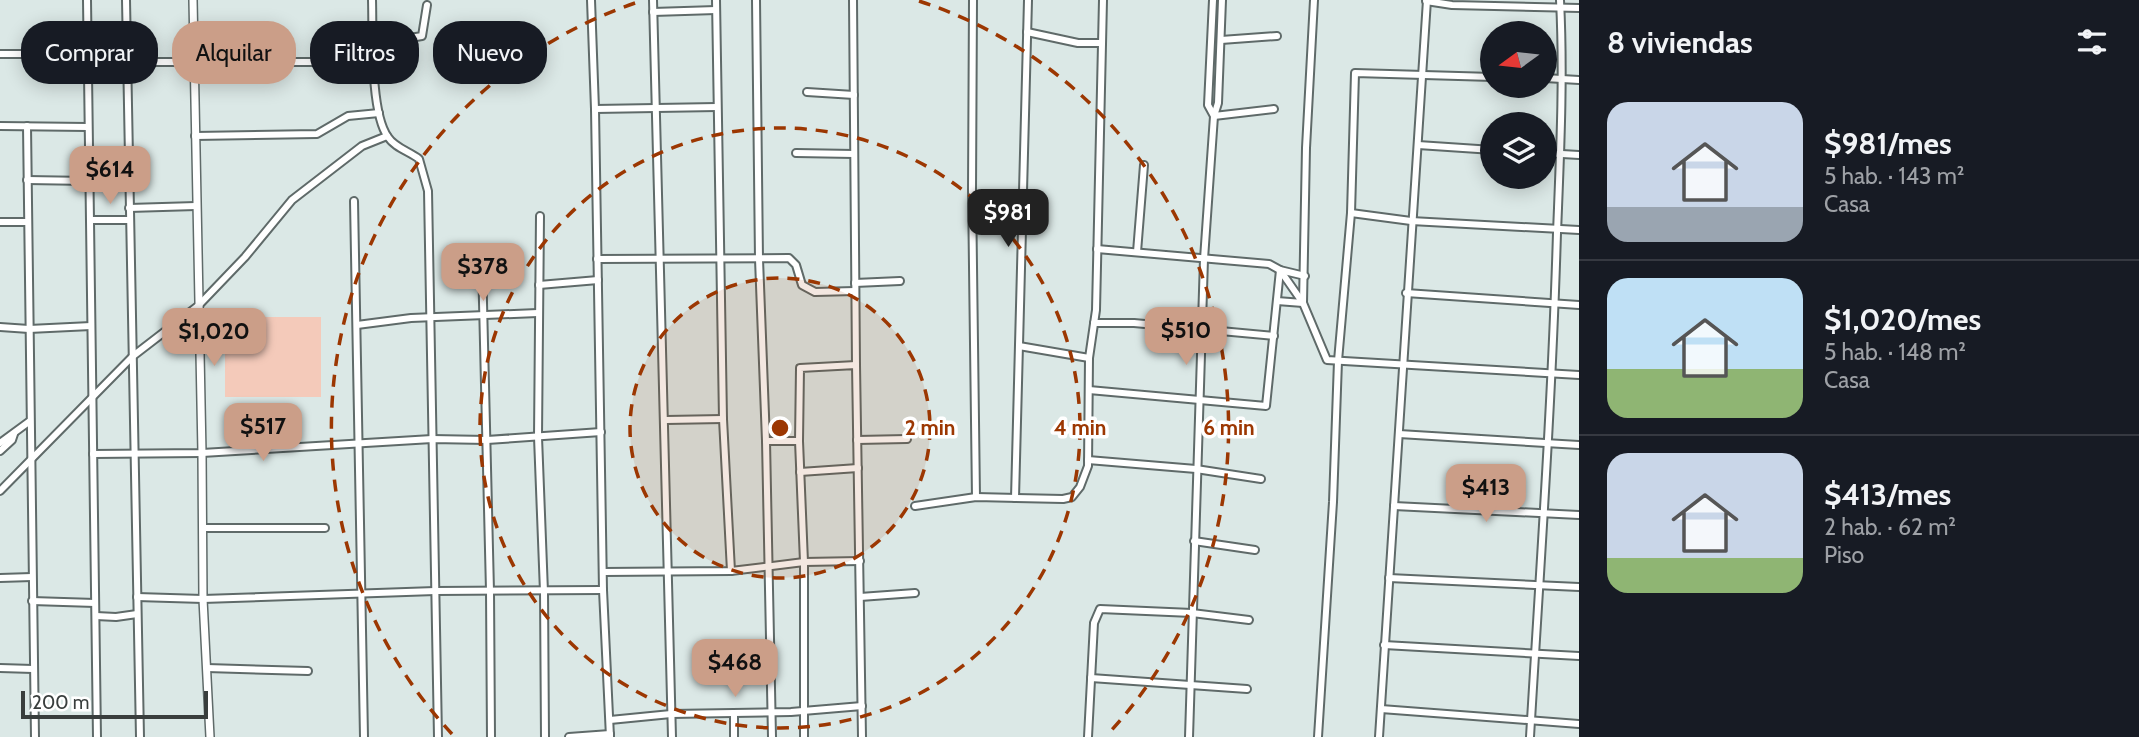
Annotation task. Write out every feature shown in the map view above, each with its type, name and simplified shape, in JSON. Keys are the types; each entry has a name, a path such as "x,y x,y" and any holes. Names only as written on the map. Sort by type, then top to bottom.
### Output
{"street":[{"path":"87,0 97,737"},
{"path":"126,0 126,21"},
{"path":"193,0 193,21"},
{"path":"372,0 372,21"},
{"path":"569,737 610,735 603,590 591,0"},
{"path":"653,0 666,420 672,737"},
{"path":"716,0 723,419 731,571"},
{"path":"756,0 759,259 772,737"},
{"path":"853,0 862,737"},
{"path":"973,0 975,497"},
{"path":"1015,498 1028,0"},
{"path":"915,506 975,497 1063,499 1072,496 1080,487 1088,460 1089,358 1094,323 1097,249 1103,0"},
{"path":"1213,0 1208,105 1214,116"},
{"path":"1189,737 1204,259 1214,116 1218,103 1222,0"},
{"path":"1303,303 1306,148 1314,0"},
{"path":"1379,737 1427,1 1451,5 1560,4 1579,8"},
{"path":"1530,737 1555,303 1560,154 1560,4"},
{"path":"419,36 422,36 427,5"},
{"path":"653,12 716,10"},
{"path":"1027,32 1078,43 1102,43"},
{"path":"1221,40 1277,36"},
{"path":"0,54 21,54"},
{"path":"1318,737 1333,502 1338,361 1351,213 1355,73 1480,77"},
{"path":"1558,79 1579,80"},
{"path":"127,84 140,737"},
{"path":"194,84 203,599 210,737"},
{"path":"376,84 379,113 387,136 394,144 419,159 428,191 438,737"},
{"path":"807,92 854,95"},
{"path":"595,109 716,107"},
{"path":"1214,116 1274,109"},
{"path":"195,136 317,134 348,116 379,113"},
{"path":"0,126 88,127"},
{"path":"27,126 35,737"},
{"path":"0,491 133,356 198,306 245,257 292,200 362,146 387,136"},
{"path":"1418,145 1480,149"},
{"path":"796,153 854,154"},
{"path":"1557,154 1579,155"},
{"path":"1137,252 1144,165"},
{"path":"27,180 89,181"},
{"path":"354,201 364,737"},
{"path":"129,208 196,206"},
{"path":"1351,213 1411,221 1579,230"},
{"path":"540,216 538,436 544,592 545,737"},
{"path":"90,220 130,220"},
{"path":"0,222 28,222"},
{"path":"1097,249 1269,264 1280,270 1305,276"},
{"path":"597,259 789,258 796,265 802,285 815,292 855,291"},
{"path":"482,261 491,737"},
{"path":"1088,390 1266,406 1280,270"},
{"path":"1280,270 1303,303 1327,360 1579,375"},
{"path":"539,285 597,280"},
{"path":"855,283 900,281"},
{"path":"1406,293 1579,305"},
{"path":"1277,301 1303,303"},
{"path":"357,326 387,320 538,313"},
{"path":"1094,323 1134,323 1274,336"},
{"path":"0,327 29,329 91,326"},
{"path":"1019,346 1089,358"},
{"path":"804,737 800,368 856,365"},
{"path":"666,420 723,419"},
{"path":"0,443 30,421"},
{"path":"0,451 12,440 15,432"},
{"path":"93,454 202,453 601,432"},
{"path":"1399,434 1579,445"},
{"path":"857,440 907,439"},
{"path":"766,441 799,441"},
{"path":"1088,460 1196,469 1261,479"},
{"path":"800,472 858,468"},
{"path":"1394,506 1579,514"},
{"path":"202,528 325,528"},
{"path":"1194,541 1255,550"},
{"path":"603,572 731,571 804,562 860,562"},
{"path":"0,578 32,577"},
{"path":"1389,578 1579,587"},
{"path":"137,597 203,599 435,591 603,590"},
{"path":"860,597 915,593"},
{"path":"32,601 95,603"},
{"path":"1088,737 1094,623 1100,609 1192,613 1249,620"},
{"path":"96,616 137,614"},
{"path":"1384,645 1579,656"},
{"path":"0,668 33,669"},
{"path":"207,668 308,671"},
{"path":"1091,678 1247,689"},
{"path":"610,720 671,714 771,712 862,706"},
{"path":"1381,709 1579,724"},
{"path":"734,713 734,737"}],"shaded area":[{"path":"225,317 321,317 321,397 225,397"}]}
